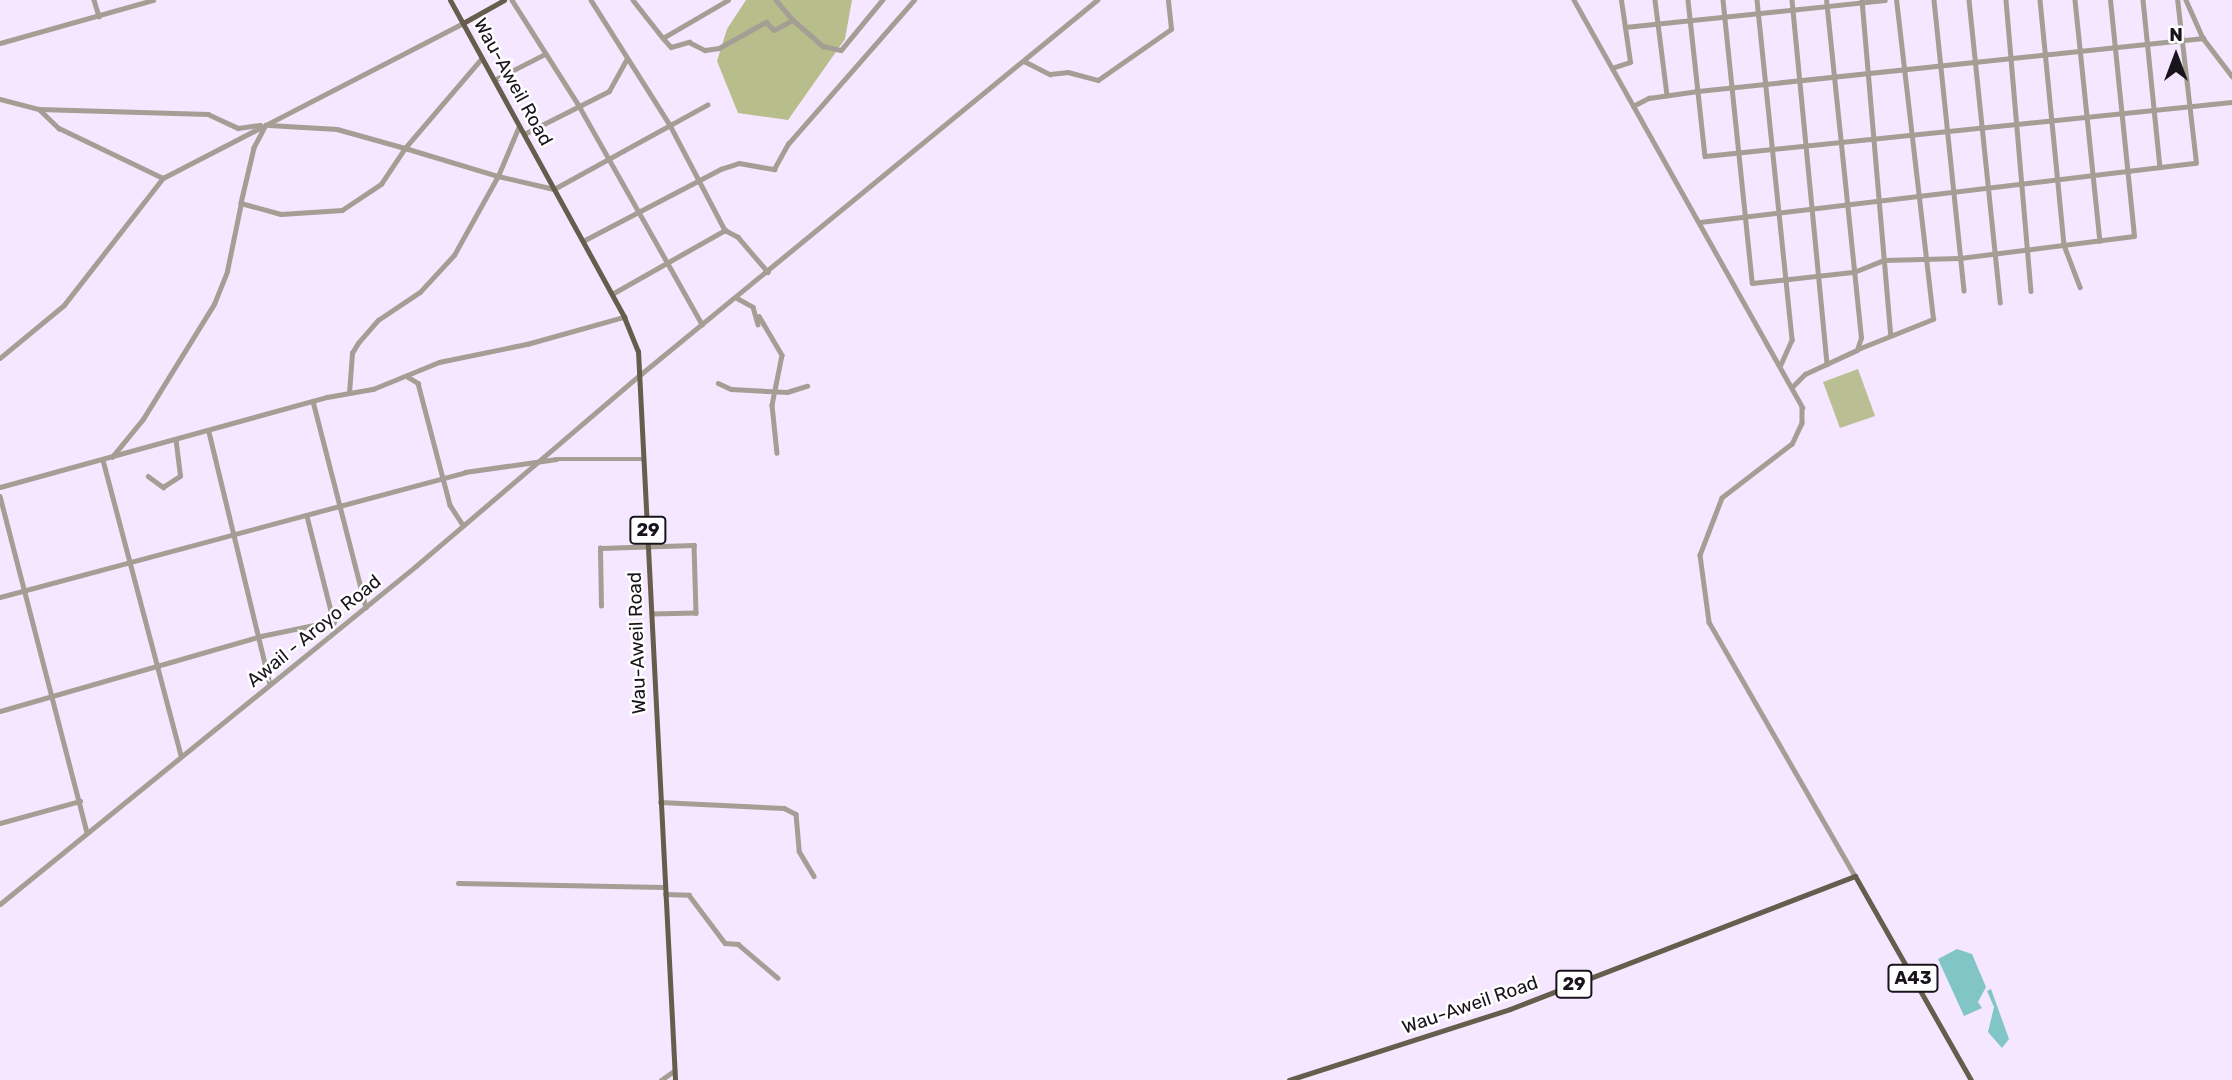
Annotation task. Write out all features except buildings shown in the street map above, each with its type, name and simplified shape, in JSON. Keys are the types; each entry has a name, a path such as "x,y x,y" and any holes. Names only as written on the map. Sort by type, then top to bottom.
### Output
{"main road":[{"name":"Wau-Aweil Road","path":"450,0 612,294 638,351 675,1080"},
{"path":"463,23 504,0"},
{"name":"Wau-Aweil Road","path":"1289,1080 1510,1009 1855,876"},
{"name":"A43","path":"1855,876 1971,1080"}],"street":[{"path":"94,0 99,16"},
{"path":"0,43 153,0"},
{"path":"512,0 578,104 702,324"},
{"path":"592,0 626,59 670,125 725,230 738,237 768,272"},
{"path":"633,0 671,47 689,42 705,50 719,48 766,22 774,30 793,20"},
{"path":"663,38 728,0"},
{"path":"776,0 793,20 823,46 841,50 882,0"},
{"path":"583,241 698,179 739,163 774,169 788,144 914,0"},
{"name":"Awail - Aroyo Road","path":"0,904 366,607 641,374 1097,0"},
{"path":"1024,61 1050,74 1068,72 1098,80 1171,29 1168,0"},
{"path":"1574,0 1793,386 1804,413 1799,435 1722,498 1700,555 1709,622 1855,876"},
{"path":"1612,68 1630,62 1621,0"},
{"path":"1654,0 1667,95"},
{"path":"1688,0 1705,156 1982,128 2017,121 2232,102"},
{"path":"1723,0 1752,283 1854,272 1884,260 1959,258 2134,236 2110,0"},
{"path":"1758,0 1792,340 1781,365"},
{"path":"1792,0 1802,80 1827,364"},
{"path":"1625,27 1826,3 1885,0"},
{"path":"1793,386 1857,349 1933,319 1896,0"},
{"path":"1934,0 1964,290"},
{"path":"1969,0 2000,302"},
{"path":"2006,0 2031,291"},
{"path":"2040,0 2064,245 2080,287"},
{"path":"2076,0 2100,241"},
{"path":"2143,0 2160,167"},
{"path":"1700,222 2196,163 2177,0"},
{"path":"2186,0 2203,38 2232,76"},
{"path":"1862,1 1882,201 1891,335"},
{"path":"1826,3 1860,338 1857,349"},
{"path":"0,358 64,304 163,178 463,23"},
{"path":"1633,106 1667,95 1698,91 2203,38"},
{"path":"494,80 545,54"},
{"path":"242,203 281,214 342,210 381,184 405,149 482,58"},
{"path":"524,134 578,104 610,91 626,59"},
{"path":"0,99 39,108 208,114 238,128 266,125 337,129 498,176 554,189 606,157 624,153 707,105"},
{"path":"39,108 59,128 163,178"},
{"path":"111,457 143,419 214,304 227,271 254,148 266,125"},
{"path":"349,393 352,353 358,343 378,320 421,292 454,255 498,176 519,126"},
{"path":"612,294 725,230"},
{"path":"736,298 759,316 782,355 771,430 776,453"},
{"path":"758,324 759,316"},
{"path":"0,487 408,377 439,362 527,344 624,317"},
{"path":"408,377 418,383 450,505 463,525"},
{"path":"718,383 731,389 793,392 807,386"},
{"path":"313,401 366,607"},
{"path":"209,432 271,684"},
{"path":"148,476 163,487 180,476 176,440"},
{"path":"0,597 444,478 541,461 645,459"},
{"path":"103,460 181,755"},
{"path":"0,496 87,832"},
{"path":"307,516 336,631"},
{"path":"601,606 600,548 694,545 696,613 652,614"},
{"path":"0,711 158,669 261,636 334,621"},
{"path":"0,823 80,801"},
{"path":"660,802 784,808 796,814 799,851 814,876"},
{"path":"458,883 664,891 689,895 725,943 738,944 778,978"},
{"path":"661,1080 674,1071"}],"shaded area":[{"path":"746,0 852,0 845,39 788,120 738,113 717,61 727,29"},
{"path":"1858,369 1875,416 1840,428 1823,382"},
{"path":"1957,949 1972,954 1986,987 1978,1002 1982,1008 1964,1016 1938,959"},
{"path":"1991,989 2009,1039 2002,1048 1988,1032 1994,1007 1987,991"}]}
